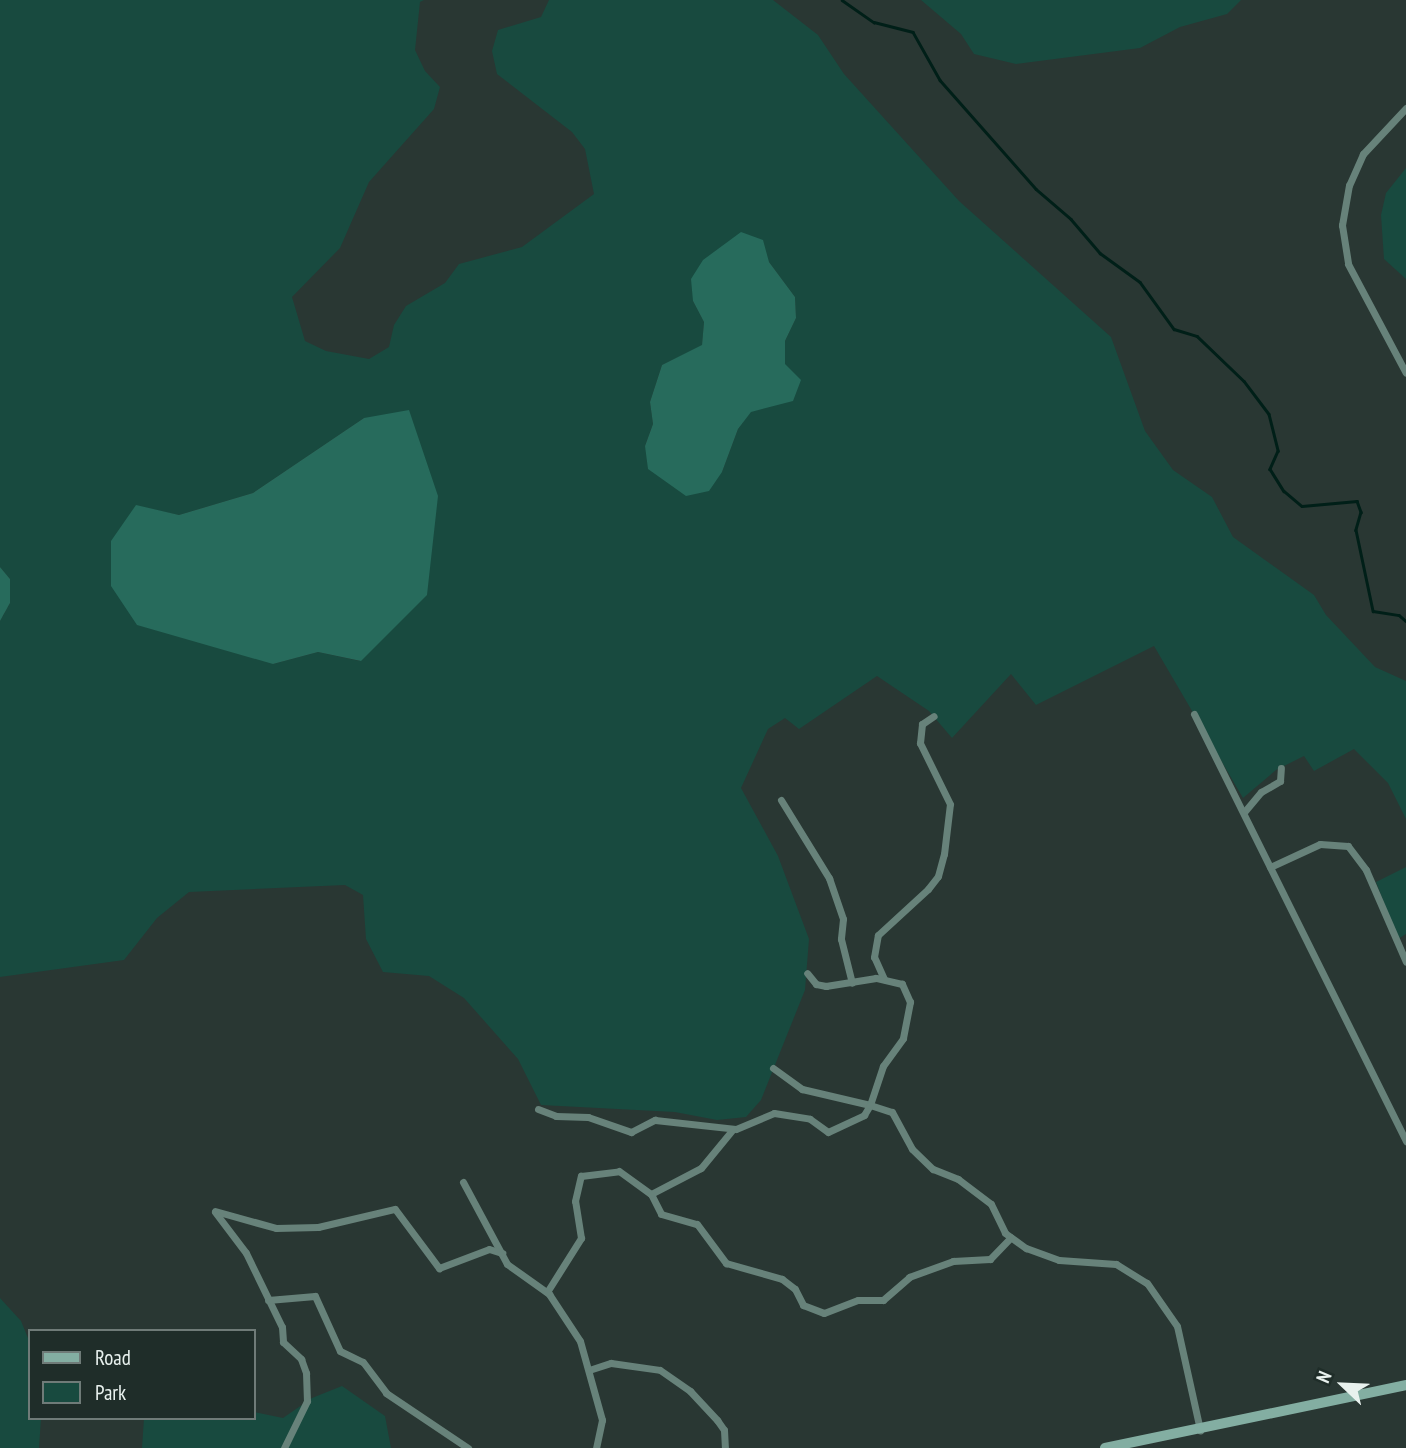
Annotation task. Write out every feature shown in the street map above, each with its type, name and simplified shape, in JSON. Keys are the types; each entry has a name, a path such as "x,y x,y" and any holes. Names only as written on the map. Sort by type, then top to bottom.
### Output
{"main road":[{"path":"1105,1448 1406,1385"}],"street":[{"path":"1406,108 1363,154 1349,185 1342,225 1348,264 1406,373"},
{"path":"1194,714 1245,811 1406,1141"},
{"path":"884,979 874,957 878,935 928,889 938,876 944,855 950,804 920,743 922,724 934,716"},
{"path":"1245,811 1261,792 1280,781 1281,768"},
{"path":"781,800 829,878 843,919 841,939 852,983"},
{"path":"1270,867 1320,844 1348,846 1366,870 1406,962"},
{"path":"538,1109 556,1116 588,1117 631,1132 655,1121 733,1129 759,1123 774,1113 810,1119 828,1132 863,1115 870,1105 883,1066 903,1038 910,1002 902,984 884,979 826,986 816,984 807,973"},
{"path":"774,1068 802,1089 892,1112 912,1149 933,1169 958,1179 991,1204 1011,1237 1045,1256 1123,1266 1147,1283 1177,1326 1200,1430"},
{"path":"651,1194 701,1168 733,1129"},
{"path":"547,1292 581,1238 575,1193 581,1177 619,1171 651,1194 661,1214 697,1224 718,1258 741,1269 782,1279 795,1289 803,1305 824,1313 858,1300 883,1300 909,1277 953,1261 990,1259 1011,1237"},
{"path":"463,1182 507,1264 547,1292 580,1341 602,1420 596,1448"},
{"path":"284,1448 310,1388 301,1359 283,1342 282,1327 246,1253 215,1211 276,1228 318,1227 395,1209 439,1268 489,1249 502,1253"},
{"path":"268,1300 315,1296 340,1351 363,1362 386,1392 468,1448"},
{"path":"589,1370 611,1363 660,1370 690,1391 717,1420 724,1430 726,1448"}],"green space":[{"path":"0,0 424,0 420,2 415,50 425,71 440,87 434,109 369,182 340,248 292,297 305,341 326,351 369,359 389,347 394,325 406,306 445,283 459,264 522,247 594,194 585,149 572,132 497,74 492,51 498,30 541,17 549,0 773,0 818,35 844,74 959,201 1111,337 1145,431 1173,470 1212,497 1233,537 1314,595 1326,615 1375,667 1406,681 1406,819 1388,783 1354,749 1314,771 1304,756 1276,770 1243,798 1154,646 1036,705 1011,674 952,738 929,711 877,676 799,729 785,718 768,729 741,788 778,856 809,939 805,990 761,1100 746,1117 717,1120 675,1112 541,1105 518,1059 464,998 429,976 383,972 366,939 363,895 345,885 189,892 157,918 124,960 0,977 0,621 10,603 10,579 0,567","holes":["769,262 795,297 796,318 785,341 785,364 738,429 722,472 645,446 653,424 650,402 662,365 702,346 704,322 693,301","364,418 360,661 318,652 273,664 136,506 179,515 253,493"]},
{"path":"921,0 1241,0 1227,14 1180,27 1140,48 1016,64 974,54 961,34"},
{"path":"1406,168 1406,279 1384,259 1381,215 1386,193"},
{"path":"741,232 763,240 769,262 795,297 796,318 785,341 785,364 801,380 793,401 751,412 738,429 722,472 709,491 686,496 648,469 645,446 653,424 650,402 662,365 702,345 704,322 693,301 691,279 703,260"},
{"path":"409,410 438,496 427,595 361,661 318,652 273,664 137,625 111,586 111,541 136,505 179,515 253,493 364,418"},
{"path":"0,567 10,579 10,603 0,621"},
{"path":"1406,867 1406,934 1398,939 1376,882"},
{"path":"0,1298 21,1321 28,1338 28,1420 41,1420 39,1448 0,1448"},
{"path":"342,1386 385,1416 391,1448 142,1448 144,1420 256,1420 256,1412 283,1418 312,1398"}],"waterway":[{"path":"842,0 874,22 913,32 940,80 1036,189 1071,219 1100,253 1140,282 1174,329 1197,336 1244,381 1269,414 1278,451 1270,469 1284,491 1302,506 1357,501 1361,512 1356,530 1373,611 1399,615 1406,621"}]}
